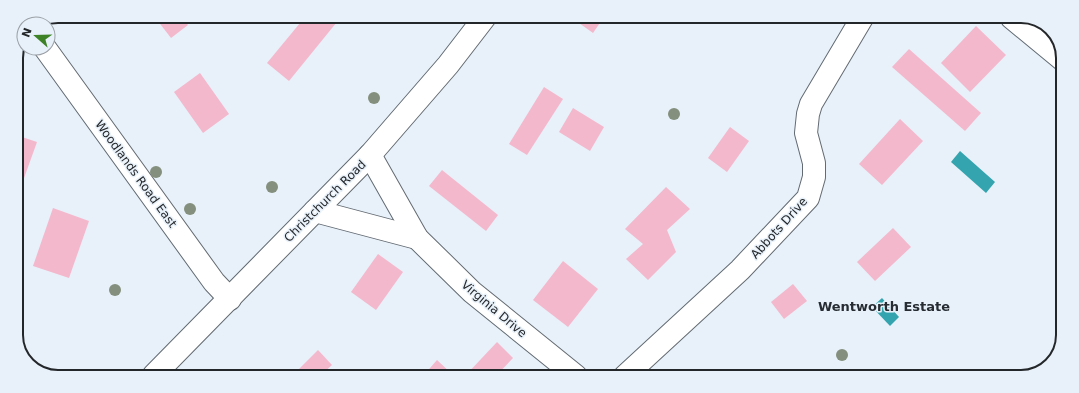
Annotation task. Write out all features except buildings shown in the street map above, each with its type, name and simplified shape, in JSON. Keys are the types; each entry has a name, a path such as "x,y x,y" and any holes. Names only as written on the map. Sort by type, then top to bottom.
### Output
{"street":[{"name":"Christchurch Road","path":"159,370 370,155 448,65 480,23"},
{"name":"Abbots Drive","path":"632,370 740,270 808,198 814,177 814,163 806,133 808,114 811,104 859,23"},
{"path":"1018,23 1056,54"},
{"name":"Woodlands Road East","path":"51,56 214,282 230,299"},
{"name":"Virginia Drive","path":"370,155 417,238 472,292 569,370"},
{"name":"Virginia Drive","path":"315,211 417,238"}],"water":[{"path":"960,151 995,182 986,193 951,162"},
{"path":"882,298 899,317 890,326 872,307"}],"district":[{"name":"Wentworth Estate","path":"884,306"}]}
